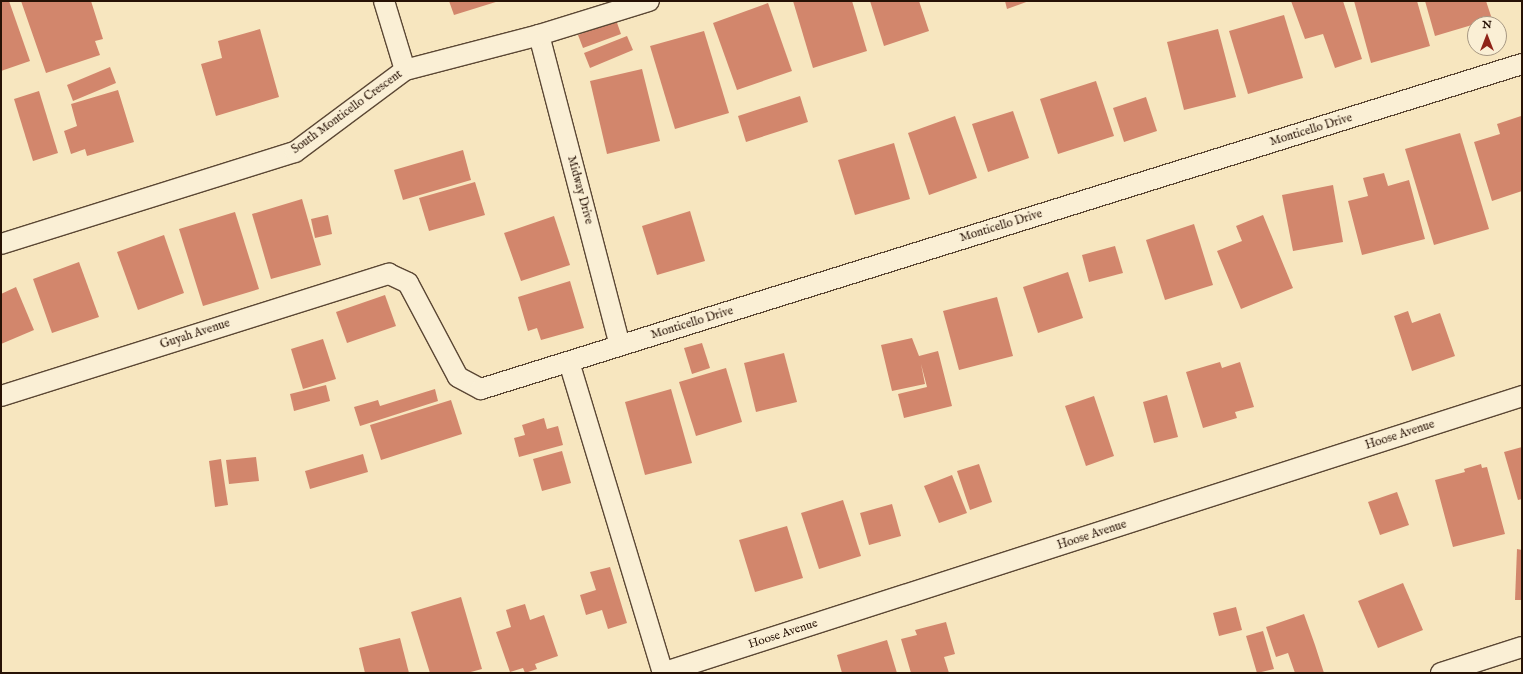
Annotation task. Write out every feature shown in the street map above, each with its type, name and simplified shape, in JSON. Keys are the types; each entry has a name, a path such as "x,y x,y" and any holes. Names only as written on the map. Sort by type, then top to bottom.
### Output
{"street":[{"path":"384,1 405,70"},
{"name":"South Monticello Crescent","path":"1,244 295,152 405,70 539,35 649,1"},
{"name":"Midway Drive","path":"539,35 620,345"},
{"name":"Monticello Drive","path":"389,274 408,283 458,377 481,389 1522,64"},
{"name":"Guyah Avenue","path":"1,396 389,274"},
{"path":"570,362 662,673"},
{"name":"Hoose Avenue","path":"662,673 1522,396"},
{"path":"1441,673 1522,647"}],"building":[{"path":"1,1 9,1 30,61 1,71"},
{"path":"21,1 91,1 103,39 95,41 100,55 46,73"},
{"path":"449,1 499,1 454,15"},
{"path":"793,1 852,1 867,51 813,68"},
{"path":"870,1 919,1 929,31 884,46"},
{"path":"1005,1 1029,1 1007,9"},
{"path":"1291,1 1343,1 1362,59 1335,68 1323,34 1305,39"},
{"path":"1354,1 1417,1 1430,46 1371,63"},
{"path":"1425,1 1486,1 1491,16 1467,16 1467,26 1435,36"},
{"path":"768,3 792,71 737,90 713,23"},
{"path":"1284,15 1303,78 1248,94 1229,31"},
{"path":"616,20 621,34 583,48 578,35"},
{"path":"260,29 279,97 216,116 201,64 222,58 218,41"},
{"path":"1218,29 1236,97 1184,110 1167,42"},
{"path":"704,31 729,113 675,129 650,46"},
{"path":"627,36 633,50 590,68 584,53"},
{"path":"110,67 116,83 73,101 67,85"},
{"path":"642,69 660,141 607,154 590,81"},
{"path":"1096,81 1114,136 1058,154 1040,99"},
{"path":"118,90 134,142 87,156 85,149 71,154 64,131 77,126 71,104"},
{"path":"39,91 58,153 33,161 14,99"},
{"path":"800,96 808,122 746,142 738,116"},
{"path":"1146,97 1157,131 1124,142 1113,108"},
{"path":"1013,111 1029,158 988,172 972,124"},
{"path":"955,116 977,178 929,195 908,133"},
{"path":"1521,116 1522,191 1492,201 1474,142 1500,134 1497,124"},
{"path":"1460,133 1489,229 1434,245 1405,149"},
{"path":"894,143 910,199 855,215 838,160"},
{"path":"463,150 471,180 403,200 394,170"},
{"path":"1384,173 1388,186 1409,180 1425,239 1362,255 1348,201 1368,196 1363,178"},
{"path":"475,182 485,215 429,231 419,198"},
{"path":"1333,185 1343,242 1293,251 1282,195"},
{"path":"302,199 321,265 271,279 252,214"},
{"path":"690,211 705,261 657,275 642,226"},
{"path":"235,212 259,289 203,306 179,229"},
{"path":"328,215 332,234 315,238 311,219"},
{"path":"1263,215 1293,288 1241,309 1217,251 1242,241 1236,226"},
{"path":"554,216 570,265 521,281 504,233"},
{"path":"1194,224 1213,285 1165,300 1146,240"},
{"path":"164,235 184,293 138,310 117,252"},
{"path":"1115,246 1123,273 1089,282 1082,255"},
{"path":"79,262 99,317 52,333 33,279"},
{"path":"1068,272 1083,318 1038,333 1023,287"},
{"path":"570,281 584,328 541,340 537,328 528,331 518,297"},
{"path":"16,287 34,330 1,344 1,294"},
{"path":"385,295 396,326 347,343 336,312"},
{"path":"997,297 1013,356 959,370 943,311"},
{"path":"1408,311 1412,323 1440,313 1455,356 1412,371 1394,316"},
{"path":"912,338 919,356 938,351 952,406 904,418 898,394 927,387 921,364 925,384 892,391 881,345"},
{"path":"323,339 336,379 303,389 291,349"},
{"path":"702,343 710,368 692,374 684,348"},
{"path":"784,353 797,402 756,412 744,363"},
{"path":"1220,362 1222,368 1240,362 1254,407 1235,412 1237,418 1203,428 1186,372"},
{"path":"726,368 742,422 696,436 679,382"},
{"path":"326,385 330,401 294,411 290,394"},
{"path":"435,389 438,401 360,426 354,407 378,400 380,406"},
{"path":"671,389 692,463 645,475 625,402"},
{"path":"1167,395 1178,437 1154,443 1143,402"},
{"path":"1094,396 1114,456 1086,466 1065,406"},
{"path":"451,400 462,434 381,460 370,425"},
{"path":"544,418 547,429 558,426 563,445 519,457 514,438 525,435 522,425"},
{"path":"1522,447 1522,499 1518,500 1504,452"},
{"path":"562,451 571,483 542,491 533,459"},
{"path":"363,454 368,472 310,489 305,471"},
{"path":"256,457 259,481 229,484 226,460"},
{"path":"221,459 228,505 215,507 209,461"},
{"path":"979,464 992,502 970,510 957,471"},
{"path":"1481,464 1482,468 1487,467 1505,534 1453,547 1435,480 1465,472 1464,469"},
{"path":"952,475 967,513 939,523 924,486"},
{"path":"1397,492 1409,525 1380,535 1368,502"},
{"path":"843,500 861,556 819,569 801,513"},
{"path":"892,504 901,536 869,545 860,513"},
{"path":"787,526 803,578 755,592 739,540"},
{"path":"1517,549 1522,550 1522,600 1515,600"},
{"path":"610,567 627,623 608,629 602,610 586,615 580,595 596,590 590,572"},
{"path":"1403,583 1423,630 1378,648 1358,601"},
{"path":"461,597 482,669 467,673 430,673 411,612"},
{"path":"525,604 530,620 544,615 558,656 535,664 537,669 525,673 523,668 510,672 496,632 511,627 506,610"},
{"path":"1236,607 1242,630 1219,636 1213,613"},
{"path":"1304,614 1324,673 1295,673 1288,653 1276,657 1266,627"},
{"path":"946,622 955,654 944,657 949,673 911,673 901,639 917,635 915,630"},
{"path":"1263,631 1274,669 1257,673 1246,636"},
{"path":"400,638 409,673 365,673 359,648"},
{"path":"887,640 897,673 842,673 837,655"}]}
